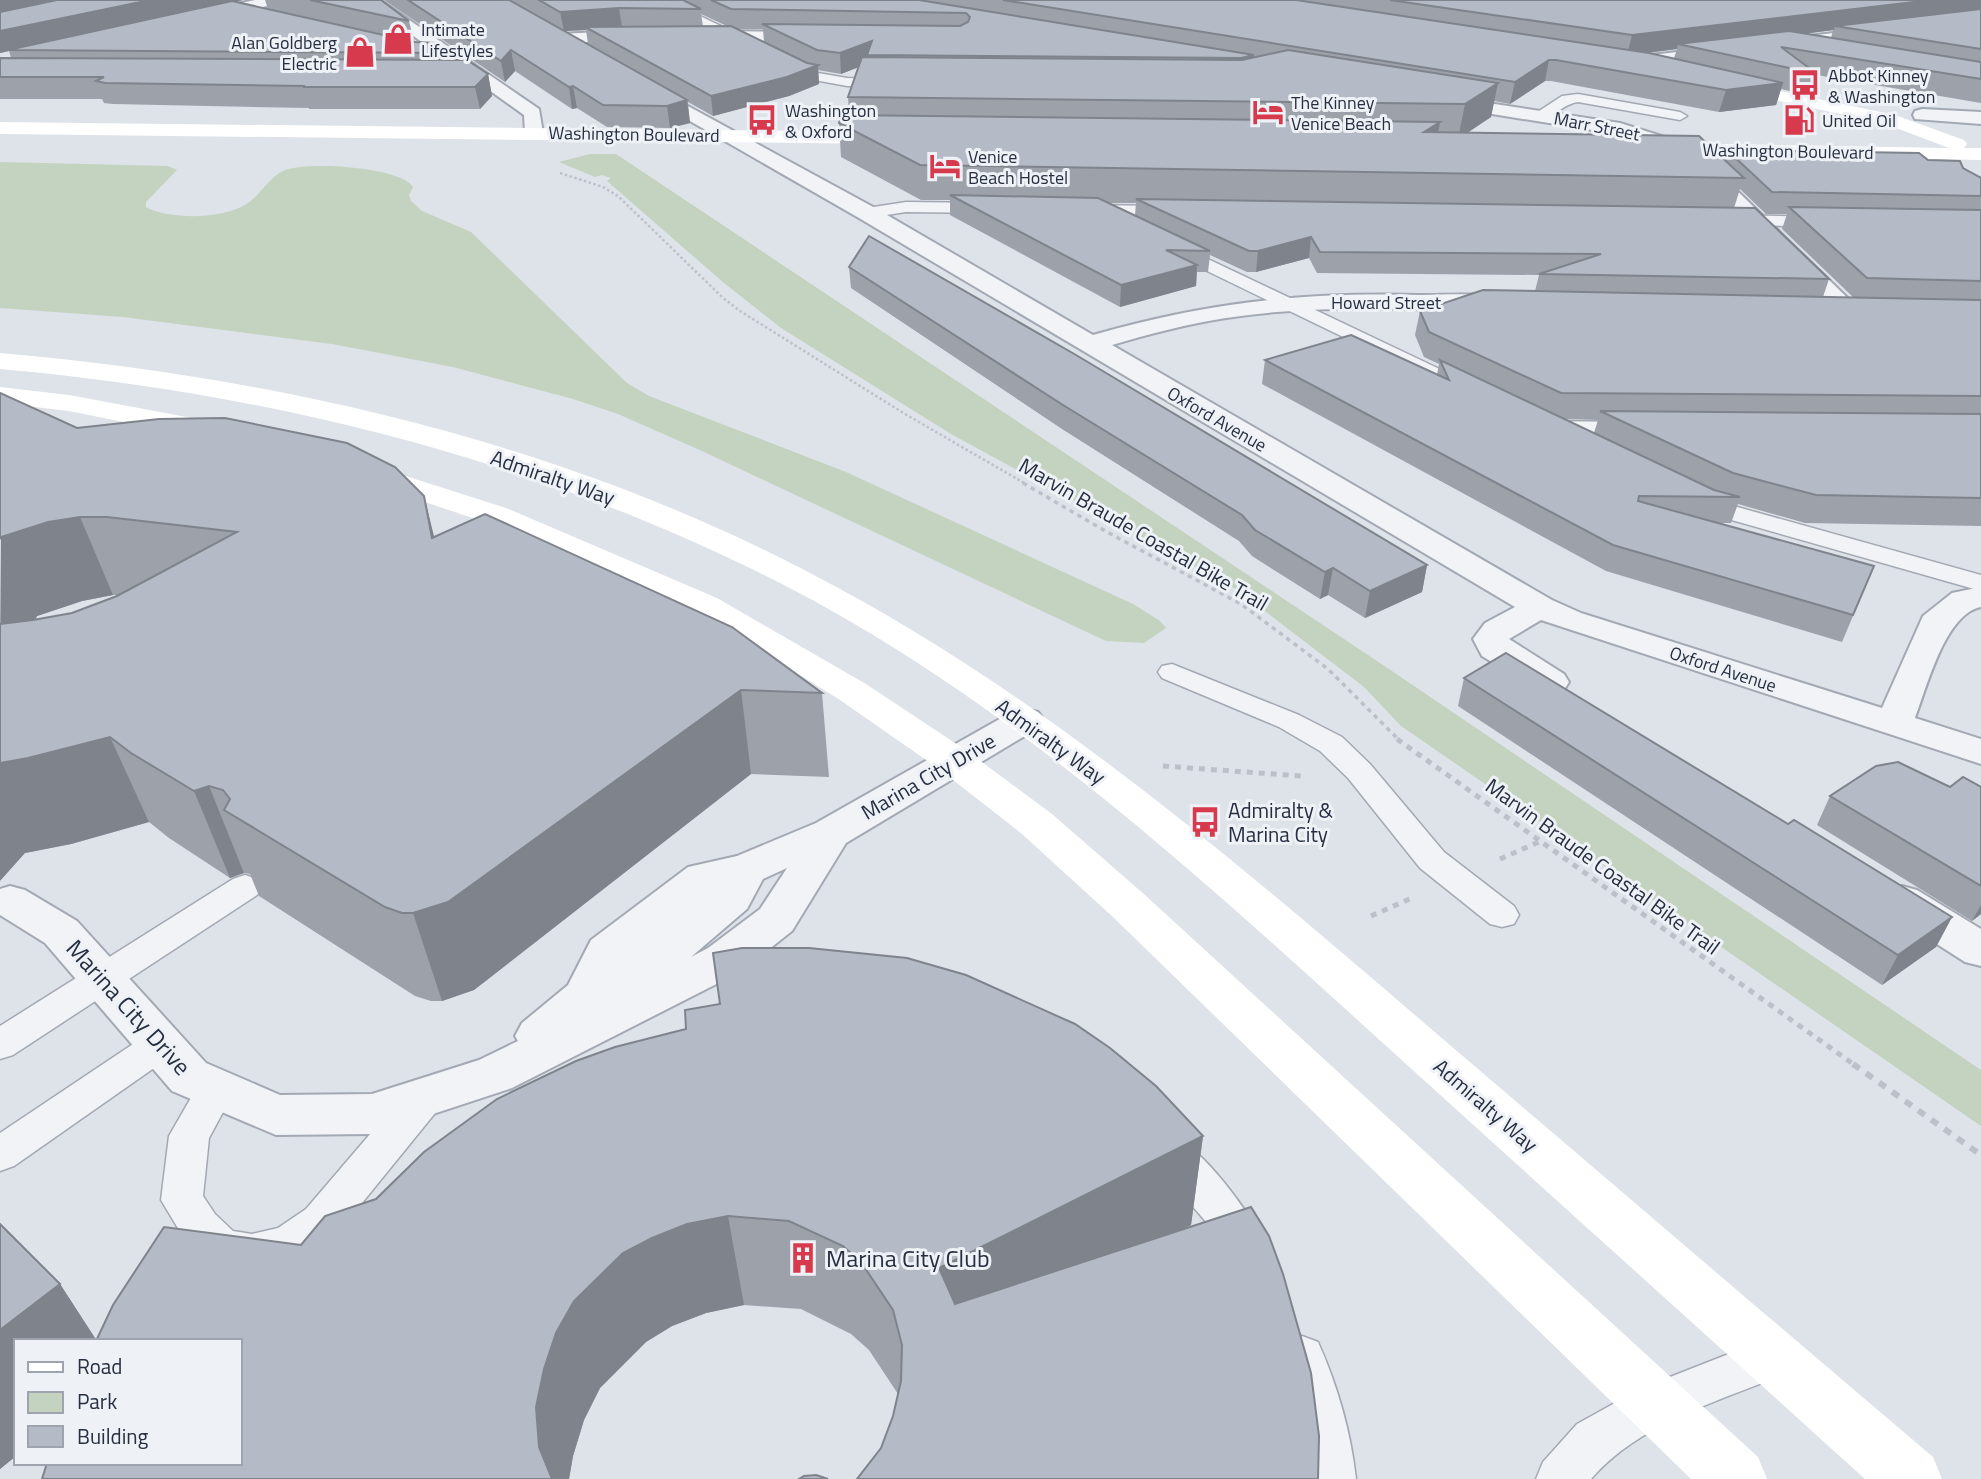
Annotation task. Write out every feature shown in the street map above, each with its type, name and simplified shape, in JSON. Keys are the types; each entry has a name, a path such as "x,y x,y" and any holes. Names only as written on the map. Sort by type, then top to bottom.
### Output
{"street":[{"path":"198,0 276,18"},
{"path":"187,20 275,0"},
{"path":"370,0 533,113 534,133"},
{"path":"1981,20 1621,62 1860,99 1922,115 1981,118"},
{"path":"583,53 554,36 649,36"},
{"path":"689,36 839,37"},
{"path":"406,47 447,52"},
{"path":"1646,66 1676,75"},
{"path":"1711,76 1888,120 1980,147"},
{"name":"Oxford Avenue","path":"629,79 867,213 1540,607 1569,620 1981,752"},
{"name":"Marr Street","path":"1419,97 1642,134 1684,149 1850,312"},
{"name":"Marr Street","path":"1487,109 1513,117 1535,136"},
{"path":"1922,115 1980,147"},
{"name":"Washington Boulevard","path":"0,128 913,138"},
{"name":"Washington Boulevard","path":"1620,148 1941,153 1980,147"},
{"name":"Howard Street","path":"1088,344 1189,317 1290,304 1391,301 1516,304"},
{"path":"1822,312 1876,313"},
{"name":"Admiralty Way","path":"0,361 165,381 298,403 414,432 550,473 670,520 797,579 924,652 1025,720 1098,774 1312,953 1911,1479"},
{"path":"0,395 100,419 192,425 230,436"},
{"path":"334,463 495,515 705,606 853,692 953,760 1037,824 1129,906 1736,1479"},
{"path":"1894,724 1935,623 1965,600 1981,597"},
{"path":"1540,607 1497,630 1491,639 1495,648 1578,699"},
{"name":"Marina City Drive","path":"495,1074 586,996 637,976 732,898 746,869 831,833 1025,720"},
{"name":"Marina City Drive","path":"10,901 61,932 189,1077 276,1115 372,1114 495,1074 743,966 776,920 831,833"},
{"path":"1874,883 1981,950"}],"lane":[{"path":"658,0 814,76 847,82 901,83"},
{"path":"1775,44 1823,53"},
{"path":"457,76 476,74"},
{"path":"1540,115 1567,99 1578,98 1680,116"},
{"path":"1941,153 1966,171"},
{"path":"867,213 906,207 1002,208"},
{"path":"1069,209 1193,211"},
{"path":"1097,210 1457,385"},
{"path":"1715,220 1848,223"},
{"path":"1593,451 1538,425 1654,429"},
{"path":"1678,491 1715,508 1981,583"},
{"path":"1172,671 1331,744 1359,771 1432,860 1502,915"},
{"path":"0,1045 245,887"},
{"path":"0,1154 161,1044"},
{"path":"217,1088 189,1136 183,1172 183,1200 200,1227 222,1248 252,1253 289,1244 321,1222 426,1096"},
{"path":"1143,1125 1222,1210 1264,1276"},
{"path":"1290,1321 1311,1381 1329,1449 1332,1479"},
{"path":"1560,1479 1594,1440 1658,1404 1772,1358"}],"path":[{"name":"Marvin Braude Coastal Bike Trail","path":"550,170 584,180 618,197 740,311 905,414 1107,532 1241,604 1328,669 1396,738 1981,1155"},
{"path":"1158,766 1332,779 1376,765 1396,738"}],"green space":[{"path":"590,154 616,154 1383,665 1981,1070 1981,1126 1401,726 1364,687 1236,589 951,434 781,328 724,283 607,181 611,178 602,175 595,177 559,162"},
{"path":"0,162 168,166 177,170 146,202 146,207 181,216 210,215 235,210 250,202 276,175 292,168 329,166 372,170 405,180 413,187 409,195 411,201 422,211 471,232 627,383 649,396 846,472 1133,604 1160,621 1166,628 1144,643 1106,641 702,451 618,414 573,399 453,367 332,344 123,317 0,308"}],"building":[{"path":"57,0 150,0 0,31 0,12"},
{"path":"310,0 381,0 409,21"},
{"path":"408,0 509,0 687,100 667,106 603,105 511,50 501,61"},
{"path":"539,0 683,0 701,9 619,8 560,12"},
{"path":"711,0 919,0 1254,55 1241,58 867,55 872,41 840,53 817,50 762,24 960,26 968,22 970,17 966,13 731,9"},
{"path":"1003,0 1296,0 1649,53 1783,83 1726,90 1556,60 1549,60 1515,82"},
{"path":"1390,0 1931,0 1632,35"},
{"path":"232,1 415,42 437,43 451,53 8,50"},
{"path":"1981,9 1981,49 1835,26"},
{"path":"731,26 807,63 818,65 787,77 711,96 585,27"},
{"path":"1789,31 1981,62 1981,79 1781,47 1817,74 1678,44"},
{"path":"1288,50 1498,83 1465,104 848,97 862,57 1242,60"},
{"path":"0,58 467,60 488,74 475,87 105,83 96,81 104,77 0,77"},
{"path":"842,115 1440,122 1424,132 1699,136 1744,178 920,165 839,123"},
{"path":"1727,150 1919,153 1928,160 1960,161 1963,168 1981,178 1981,196 1772,192"},
{"path":"950,195 1098,198 1210,251 1166,250 1197,265 1121,285"},
{"path":"1136,199 1755,208 1829,279 1539,274 1601,254 1320,252 1311,237 1249,251"},
{"path":"1789,207 1981,210 1981,281 1867,278"},
{"path":"869,236 1076,355 1427,565 1370,591 1333,568 1325,572 1255,530 1242,515 1063,405 849,267"},
{"path":"1483,290 1981,300 1981,396 1561,393 1429,332 1420,311"},
{"path":"1351,335 1449,380 1440,360 1714,490 1740,497 1639,496 1638,501 1874,566 1853,615 1613,545 1265,360"},
{"path":"0,393 77,428 159,419 225,418 347,443 395,467 424,496 432,538 485,514 732,627 822,693 741,690 448,902 413,913 402,913 385,907 224,810 230,799 223,790 209,786 194,791 131,753 110,737 0,763 0,624 72,613 117,596 237,532 107,517 80,517 48,522 0,539"},
{"path":"1600,411 1981,414 1981,498 1816,495 1733,473"},
{"path":"1506,653 1788,824 1794,820 1952,917 1898,955 1464,678"},
{"path":"1898,762 1950,787 1963,777 1981,787 1981,886 1830,796 1876,766"},
{"name":"Marina City Club","path":"742,948 809,948 907,958 966,975 1075,1024 1110,1048 1156,1086 1203,1136 939,1268 955,1304 1251,1207 1269,1236 1283,1274 1311,1373 1319,1436 1318,1479 857,1479 881,1448 893,1416 901,1381 902,1345 893,1310 861,1262 843,1246 789,1221 728,1216 687,1224 623,1253 574,1301 556,1333 544,1369 536,1407 539,1447 552,1479 42,1479 46,1465 242,1465 242,1339 97,1339 113,1305 164,1227 301,1245 325,1216 376,1199 424,1152 497,1099 576,1061 615,1047 686,1029 685,1010 720,1004 713,953"},
{"path":"0,1224 60,1284 0,1330"},
{"path":"816,1475 828,1479 799,1479 804,1476"}],"place":[{"name":"Intimate Lifestyles","path":"398,39"},
{"name":"Alan Goldberg Electric","path":"360,52"},
{"name":"Abbot Kinney & Washington","path":"1805,85"},
{"name":"The Kinney Venice Beach","path":"1268,112"},
{"name":"Washington & Oxford","path":"762,120"},
{"name":"United Oil","path":"1799,120"},
{"name":"Venice Beach Hostel","path":"945,166"},
{"name":"Admiralty & Marina City","path":"1205,822"},
{"name":"Marina City Club","path":"803,1258"}]}
